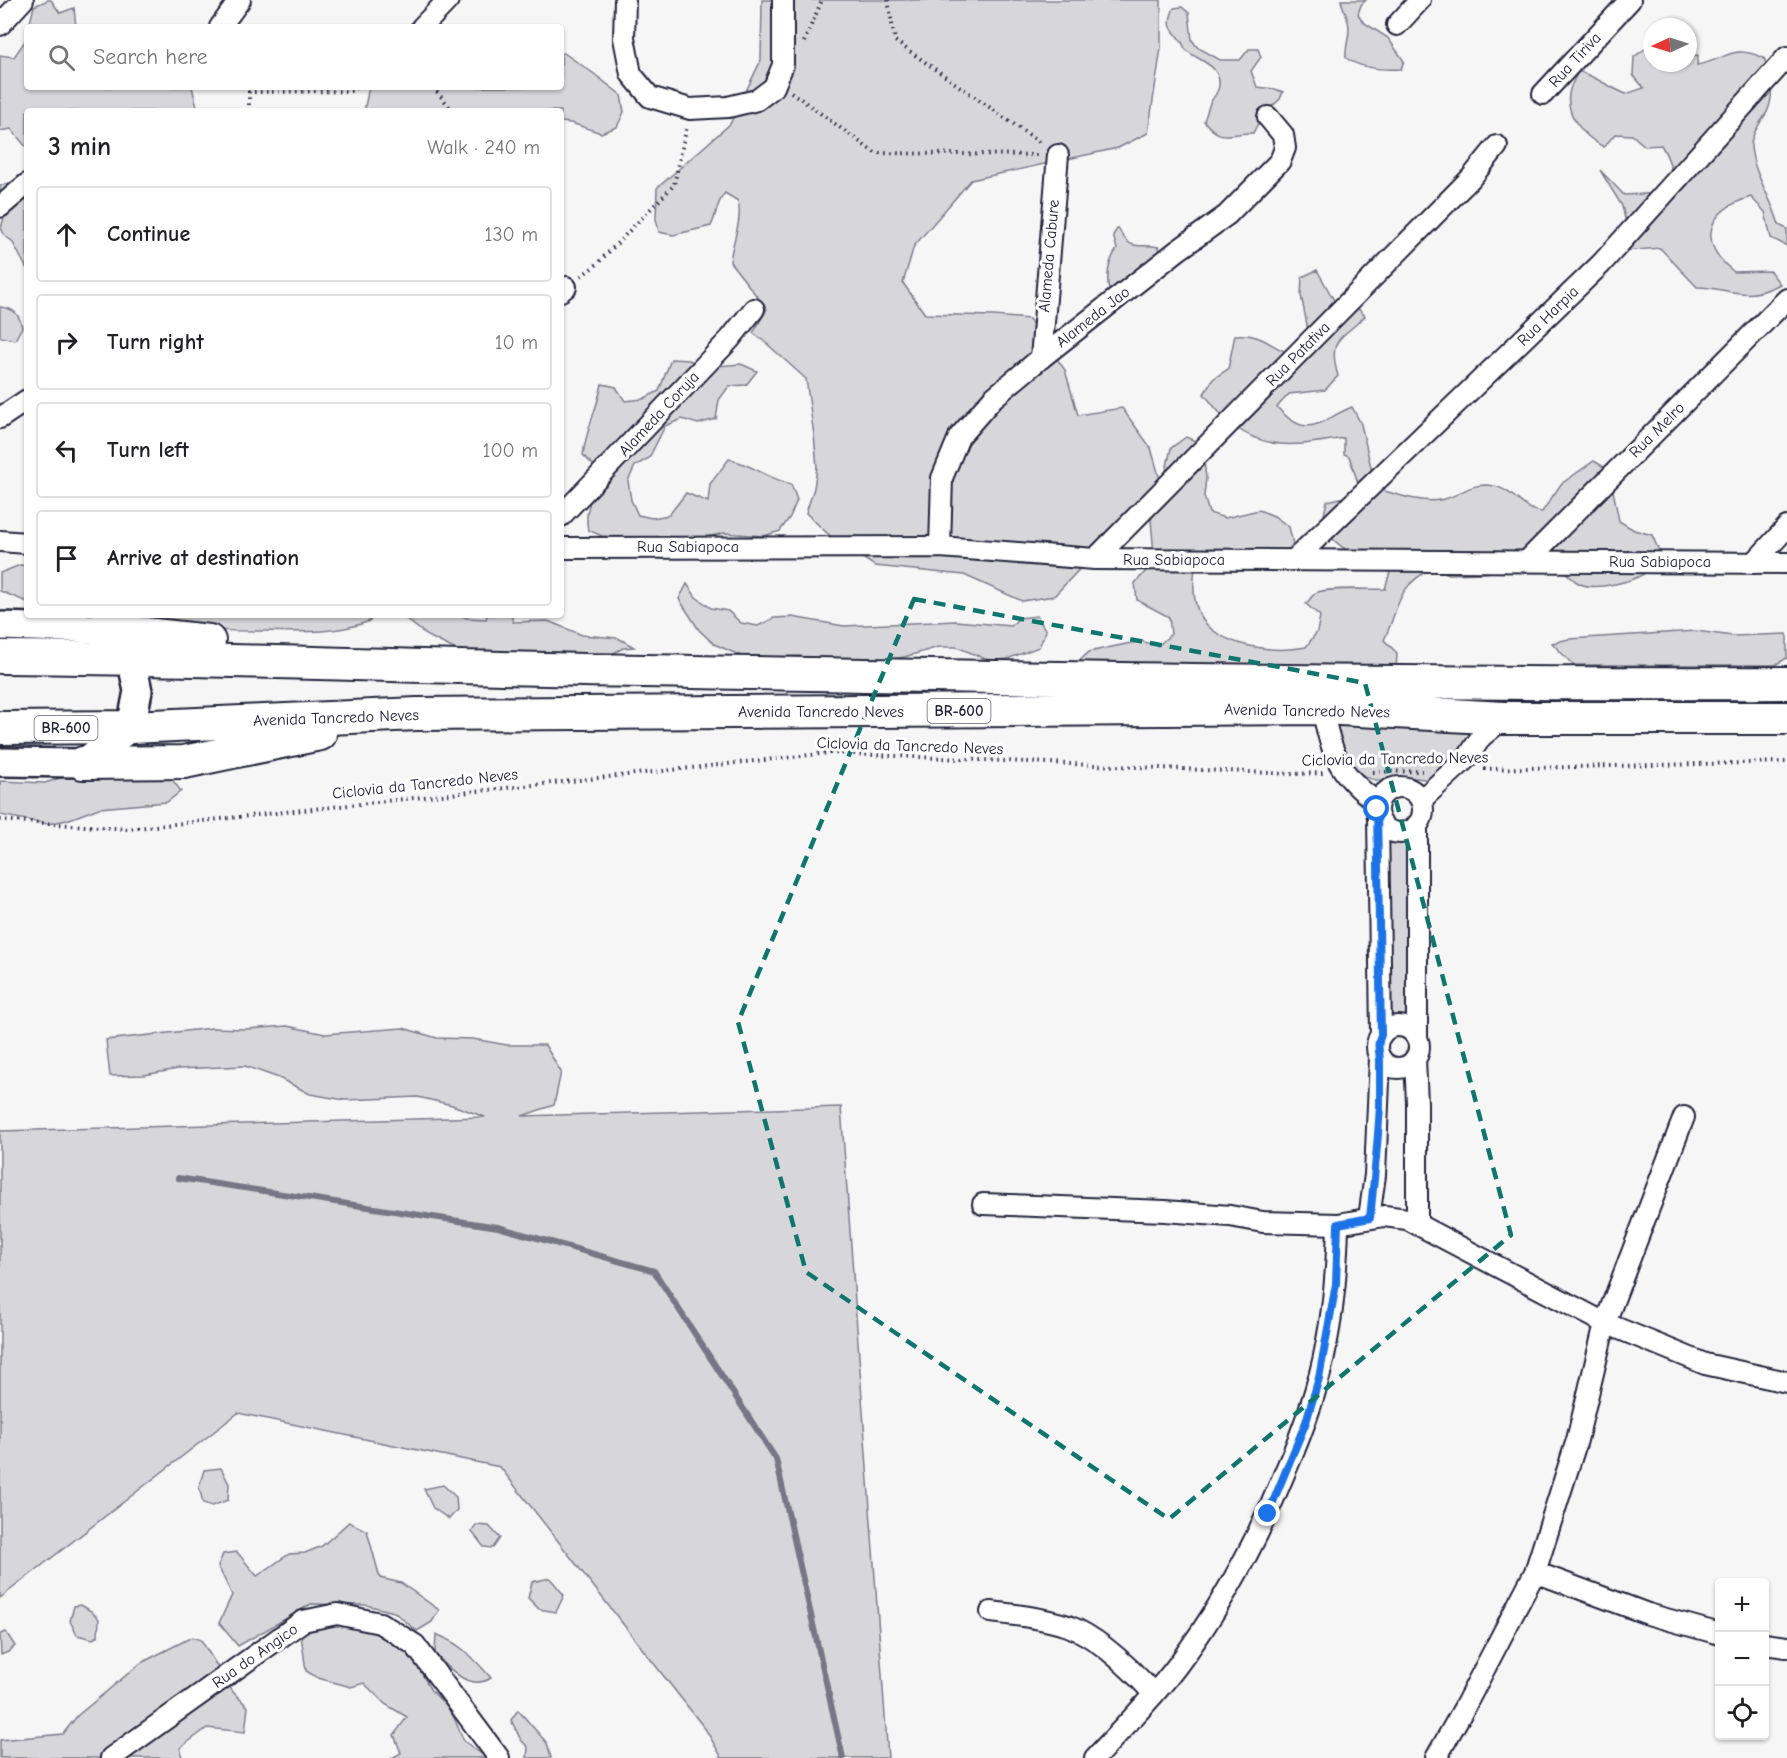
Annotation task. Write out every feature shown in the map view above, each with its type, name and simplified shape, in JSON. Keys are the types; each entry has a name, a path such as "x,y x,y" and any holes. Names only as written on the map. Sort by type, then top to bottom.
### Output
{"main road":[{"path":"0,626 100,629 413,665"},
{"path":"83,763 131,727 138,691 131,657 100,629"},
{"name":"Avenida Tancredo Neves","path":"0,657 131,657 579,670 1484,683 1787,682"},
{"name":"Avenida Tancredo Neves","path":"0,728 131,727 417,714 1322,708 1504,718 1787,718"},
{"path":"0,762 184,762 417,714"}],"street":[{"path":"0,25 23,0"},
{"path":"222,24 240,0"},
{"path":"425,24 448,0"},
{"path":"625,0 624,38 631,74 650,97 690,110 728,107 757,100 774,87 783,65 783,0"},
{"path":"1397,25 1420,0"},
{"name":"Rua Tiriva","path":"1543,94 1630,0"},
{"name":"Rua Harpia","path":"1294,560 1602,264 1787,57"},
{"name":"Alameda Jao","path":"940,547 942,478 959,437 993,398 1177,251 1227,215 1280,161 1285,148 1282,135 1268,117"},
{"name":"Rua Patativa","path":"1095,560 1463,186 1497,146"},
{"name":"Alameda Cabure","path":"1041,358 1058,155"},
{"path":"0,207 24,187"},
{"name":"Rua Melro","path":"1527,561 1787,299"},
{"name":"Alameda Coruja","path":"564,513 730,339 754,309"},
{"path":"0,418 24,402"},
{"path":"1755,563 1787,527"},
{"path":"0,541 24,543"},
{"name":"Rua Sabiapoca","path":"564,548 940,547 1095,560 1787,563"},
{"path":"1322,708 1330,746 1344,771 1378,809 1387,829 1395,832 1411,830 1422,818 1423,808 1421,800 1410,789 1402,787 1387,791 1378,809 1381,1035 1377,1051 1385,1063 1397,1068 1404,1067 1415,1059 1418,1053 1417,825"},
{"path":"1421,800 1468,757 1481,736 1504,718"},
{"path":"1381,1035 1386,1030 1399,1026 1406,1028 1417,1038"},
{"path":"1370,1218 1377,1152 1380,1058"},
{"path":"1415,1059 1417,1223"},
{"path":"1436,1758 1535,1572 1577,1440 1605,1323 1684,1117"},
{"path":"983,1204 1165,1210 1230,1216 1263,1222 1338,1224 1395,1216 1417,1223 1605,1323 1705,1364 1787,1382"},
{"path":"1095,1758 1154,1694 1198,1636 1245,1560 1268,1514 1306,1422 1326,1347 1336,1284 1338,1224"},
{"path":"1535,1572 1648,1614 1715,1633"},
{"path":"991,1612 1049,1621 1084,1634 1133,1672 1154,1694"},
{"name":"Rua do Angico","path":"111,1758 303,1621 337,1614 380,1623 415,1645 499,1758"},
{"path":"1769,1645 1787,1647"}],"path":[{"path":"803,44 822,0"},
{"path":"888,0 896,41 1058,155"},
{"path":"783,87 875,153 1058,155"},
{"path":"249,108 249,92 353,90"},
{"path":"436,90 450,108"},
{"path":"564,288 596,265 674,185 690,110"},
{"name":"Ciclovia da Tancredo Neves","path":"0,820 128,829 829,753 1292,774 1328,773"},
{"name":"Ciclovia da Tancredo Neves","path":"1481,769 1787,762"},
{"name":"Ciclovia da Tancredo Neves","path":"1363,772 1434,771"}],"highlighted area":[{"path":"914,599 1365,683 1511,1235 1169,1519 806,1272 738,1022"}],"shaded area":[{"path":"51,0 60,13 74,8 76,24 30,24 34,6"},
{"path":"762,0 1161,0 1161,48 1148,133 1118,148 971,180 914,246 903,283 925,314 1029,319 1065,370 1078,415 1122,408 1151,448 1161,483 1054,596 1022,601 964,575 875,566 847,552 806,513 814,488 817,467 806,379 753,333 767,309 730,262 738,224 738,201 725,193 711,226 673,235 659,232 656,219 657,188 730,124 761,60"},
{"path":"1341,0 1366,0 1361,5 1358,14 1363,22 1388,38 1404,61 1401,69 1372,68 1346,58 1349,25"},
{"path":"1182,7 1189,13 1192,40 1197,47 1220,60 1240,60 1249,49 1258,49 1261,57 1251,71 1257,87 1283,92 1280,99 1262,116 1253,133 1221,135 1204,121 1210,103 1217,93 1219,79 1213,68 1186,50 1172,29 1170,19 1174,8"},
{"path":"24,42 24,90 193,90 197,108 24,108 24,144 11,129 0,131 0,55 14,57"},
{"path":"1643,50 1643,72 1697,72 1697,65 1736,52 1764,58 1769,71 1771,99 1767,112 1751,142 1752,156 1779,225 1787,229 1787,246 1771,238 1765,212 1751,197 1724,210 1716,219 1711,239 1722,261 1734,272 1770,271 1780,284 1768,290 1747,294 1697,287 1660,248 1624,251 1626,223 1622,206 1600,170 1624,195 1662,193 1669,180 1668,158 1661,145 1645,146 1632,135 1615,134 1604,147 1597,143 1583,131 1572,116 1569,98 1570,89 1578,71 1626,94 1644,88 1633,75 1634,57"},
{"path":"564,53 621,95 624,112 617,127 601,133 564,122 564,108 365,108 368,90 564,90"},
{"path":"24,178 24,263 12,241 5,236 1,228 6,211 0,204 0,186"},
{"path":"1118,228 1131,244 1159,247 1161,256 1111,300 1108,273 1117,249 1113,235"},
{"path":"1317,270 1335,302 1353,303 1365,316 1338,341 1334,354 1338,376 1325,390 1289,394 1277,407 1288,418 1297,424 1314,425 1352,407 1361,424 1373,476 1384,491 1418,500 1446,499 1472,487 1486,485 1503,489 1527,507 1542,512 1561,484 1594,461 1609,470 1619,521 1634,530 1652,535 1659,551 1654,564 1645,573 1628,581 1596,586 1576,582 1556,562 1485,573 1449,574 1432,568 1420,575 1405,591 1384,640 1397,653 1396,671 1077,663 1089,652 1107,648 1141,641 1158,646 1171,634 1169,617 1137,600 1135,583 1146,571 1154,554 1151,520 1164,489 1163,484 1171,448 1186,437 1202,444 1206,478 1204,496 1209,513 1225,518 1259,510 1274,516 1289,527 1293,544 1284,560 1198,554 1194,572 1195,602 1202,619 1208,626 1229,639 1255,647 1294,649 1306,647 1317,632 1320,616 1306,604 1315,594 1329,590 1385,589 1390,572 1340,546 1332,539 1324,519 1327,501 1345,497 1360,489 1349,456 1344,454 1344,438 1298,444 1270,443 1256,439 1229,422 1204,394 1213,379 1228,369 1235,335 1254,336 1298,356 1311,345 1301,295 1302,277"},
{"path":"0,307 12,310 19,319 22,327 15,340 0,337"},
{"path":"671,359 689,360 705,367 741,364 757,371 746,385 729,386 719,400 716,419 698,424 682,419 665,426 649,458 635,466 628,481 631,500 638,515 652,518 669,515 686,493 708,502 710,484 729,459 791,484 797,500 790,517 780,531 764,536 724,533 707,537 615,537 602,536 588,530 589,504 601,481 596,468 583,455 602,384 616,387 625,401 643,399 659,391"},
{"path":"24,566 24,601 0,591 0,573"},
{"path":"687,584 696,597 711,608 728,611 741,623 758,626 774,618 792,617 844,626 956,621 1011,626 1019,618 1037,616 1046,631 1039,647 1007,659 990,661 957,647 939,647 904,657 870,663 836,664 799,656 746,658 714,644 699,630 679,599"},
{"path":"144,618 370,618 370,621 344,628 292,632 228,631 161,623"},
{"path":"405,618 512,618 513,622 548,621 582,635 618,638 634,647 623,648 608,656 567,660 551,653 460,652 428,636"},
{"path":"1696,631 1733,636 1787,634 1787,658 1775,665 1573,665 1552,643 1569,639"},
{"path":"1336,721 1477,722 1470,746 1431,780 1403,777 1375,780 1358,771 1346,756 1339,739"},
{"path":"114,773 170,777 181,791 167,802 99,808 67,820 48,824 0,815 0,781 45,783 63,777"},
{"path":"1395,839 1405,841 1407,846 1408,1018 1398,1021 1390,1014 1388,846"},
{"path":"287,1026 325,1034 403,1028 437,1038 473,1039 507,1045 545,1045 561,1072 554,1105 522,1116 841,1107 888,1758 722,1758 706,1730 500,1467 238,1413 0,1598 0,1131 485,1117 452,1105 418,1097 345,1100 310,1094 279,1078 245,1066 178,1069 144,1075 110,1076 106,1040 212,1028 246,1029"},
{"path":"221,1468 229,1484 228,1500 212,1506 203,1503 199,1487 204,1470"},
{"path":"443,1485 456,1497 457,1510 449,1519 433,1508 424,1489"},
{"path":"349,1522 367,1531 380,1578 401,1583 439,1610 432,1622 417,1631 394,1612 366,1605 311,1604 238,1646 219,1623 232,1595 218,1566 223,1554 237,1552 257,1576 289,1554 305,1553 322,1546"},
{"path":"476,1525 489,1526 500,1538 493,1548 484,1547 472,1532"},
{"path":"550,1578 564,1595 556,1612 539,1609 528,1598 532,1582"},
{"path":"81,1605 99,1619 98,1636 93,1639 77,1635 70,1621 74,1606"},
{"path":"340,1619 375,1628 401,1646 419,1668 430,1689 451,1711 464,1741 487,1758 392,1758 401,1753 394,1735 407,1717 385,1704 364,1683 351,1687 318,1678 306,1671 301,1635 311,1622"},
{"path":"6,1632 15,1646 1,1655 0,1634"},
{"path":"436,1634 467,1652 491,1678 483,1682 475,1682 453,1671 435,1654"},
{"path":"192,1637 201,1640 233,1692 248,1707 245,1732 207,1728 180,1748 182,1758 0,1758 0,1740 63,1734 77,1716 141,1663"},
{"path":"518,1710 547,1743 551,1758 527,1758 528,1747 521,1740 511,1720"}],"waterway":[{"path":"178,1178 498,1227 654,1271 776,1459 843,1758"}],"route":[{"path":"1268,1514 1306,1422 1319,1378 1336,1284 1338,1224 1370,1218 1380,1105 1380,1058 1377,1051 1381,1035 1377,809"}]}
